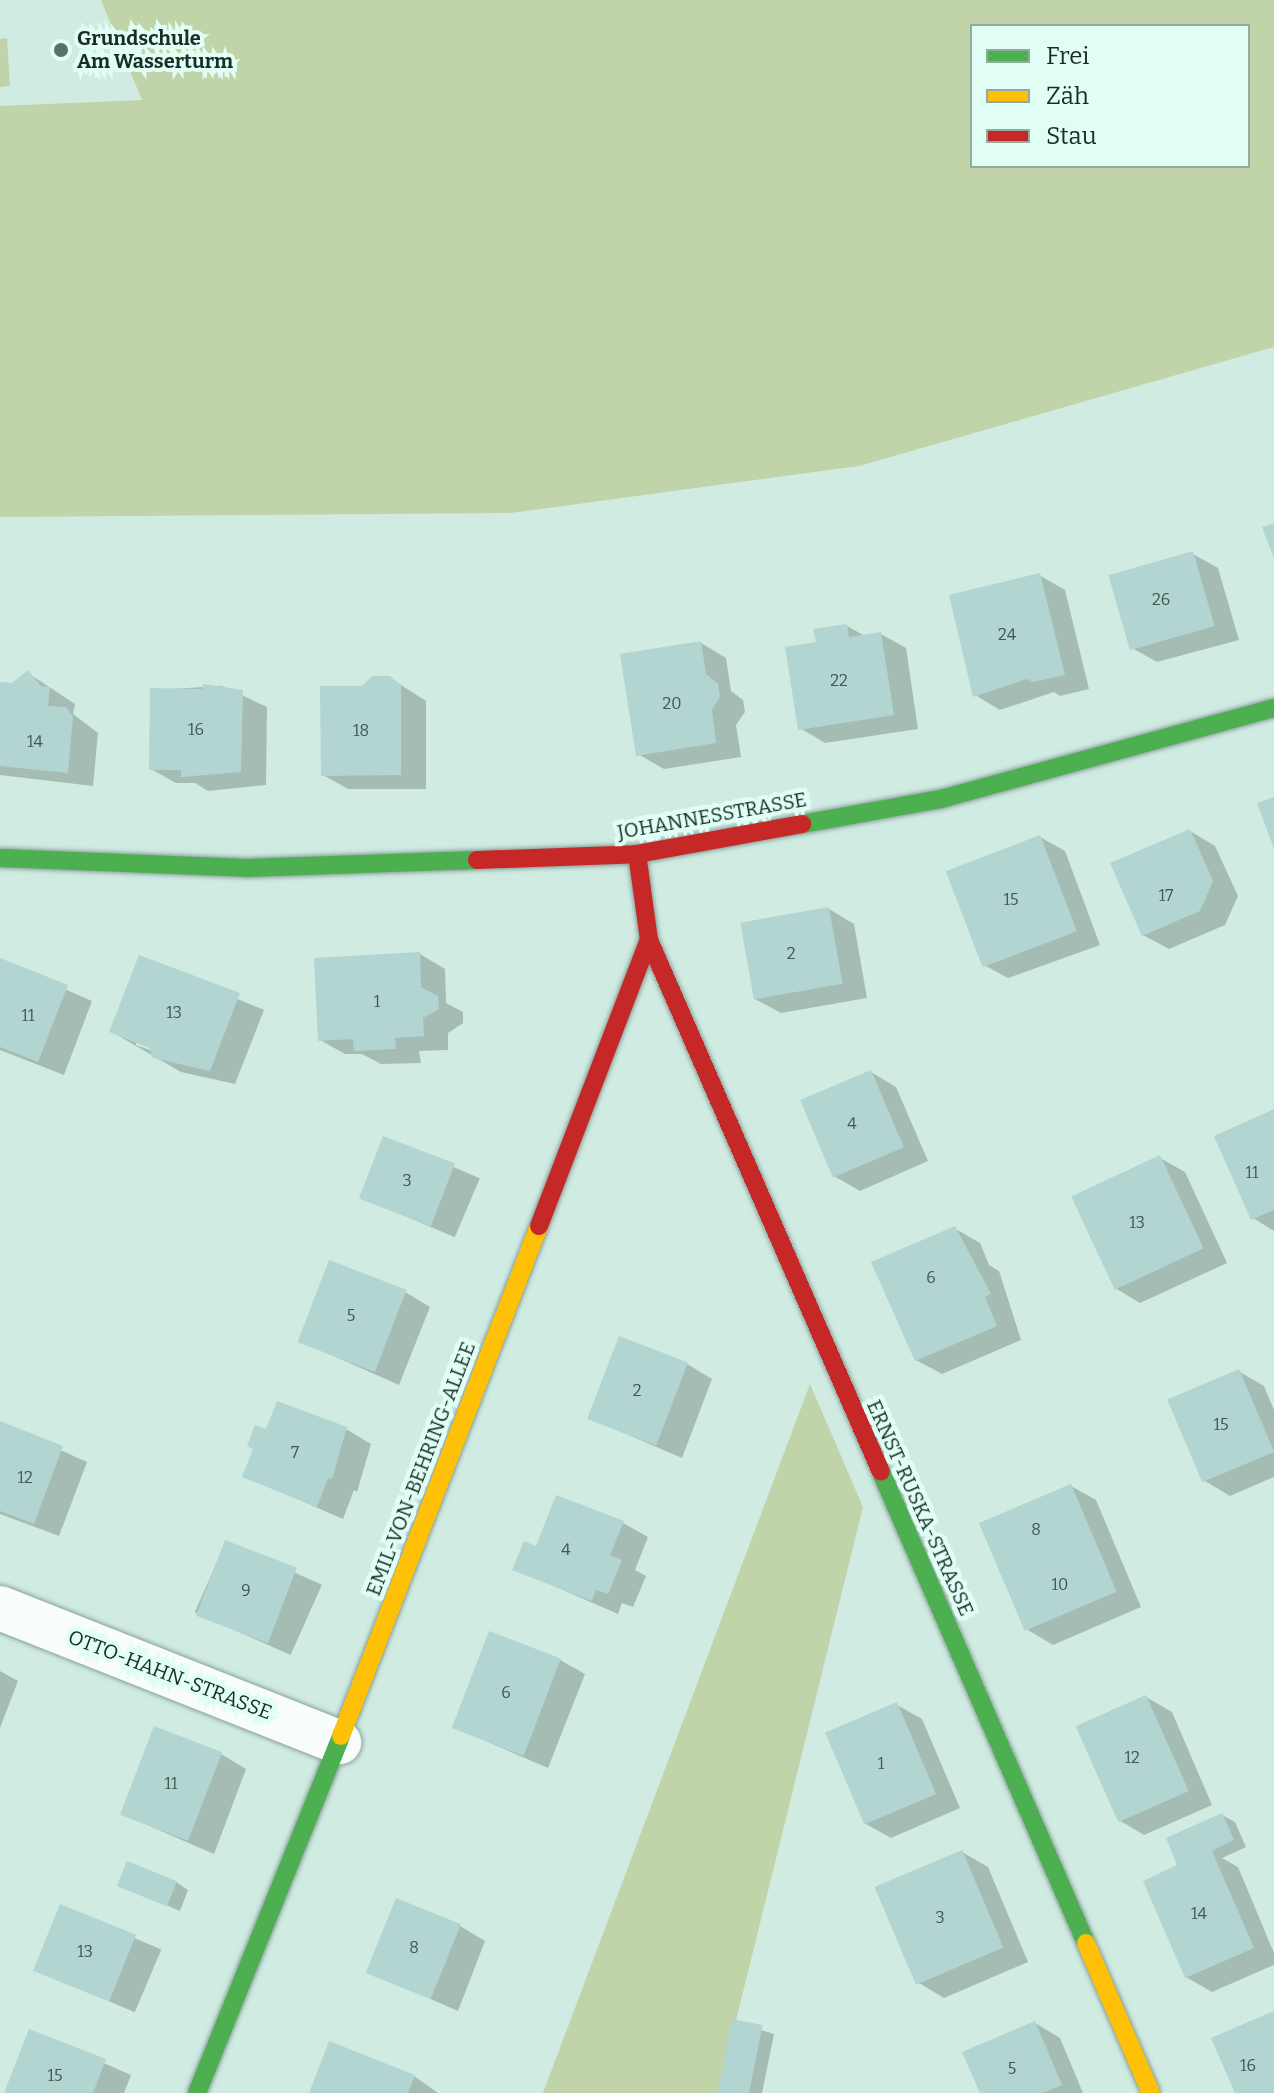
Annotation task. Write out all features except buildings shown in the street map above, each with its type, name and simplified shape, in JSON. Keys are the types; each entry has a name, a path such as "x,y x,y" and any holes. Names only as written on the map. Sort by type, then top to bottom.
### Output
{"street":[{"name":"JOHANNESSTRASSE","path":"0,858 246,868 637,854 941,799 1274,708"},
{"name":"EMIL-VON-BEHRING-ALLEE","path":"197,2093 339,1742 649,940 637,854"},
{"name":"ERNST-RUSKA-STRASSE","path":"649,940 1151,2093"},
{"name":"OTTO-HAHN-STRASSE","path":"0,1608 339,1742"}],"green space":[{"path":"101,0 1274,0 1274,347 859,466 511,513 0,517 0,106 142,100"},
{"path":"7,38 10,86 0,87 0,39"},
{"path":"810,1384 863,1507 718,2093 543,2093"}],"traffic: fast":[{"path":"802,824 941,799 1274,708"},
{"path":"0,858 246,868 477,860"},
{"path":"881,1472 1086,1943"},
{"path":"197,2093 341,1736"}],"traffic: slow":[{"path":"341,1736 539,1226"},
{"path":"1086,1943 1151,2093"}],"traffic: jam":[{"path":"477,860 637,854 802,824"},
{"path":"539,1226 649,940 637,854"},
{"path":"649,940 881,1472"}],"place":[{"name":"Grundschule Am Wasserturm","path":"61,50"}]}
